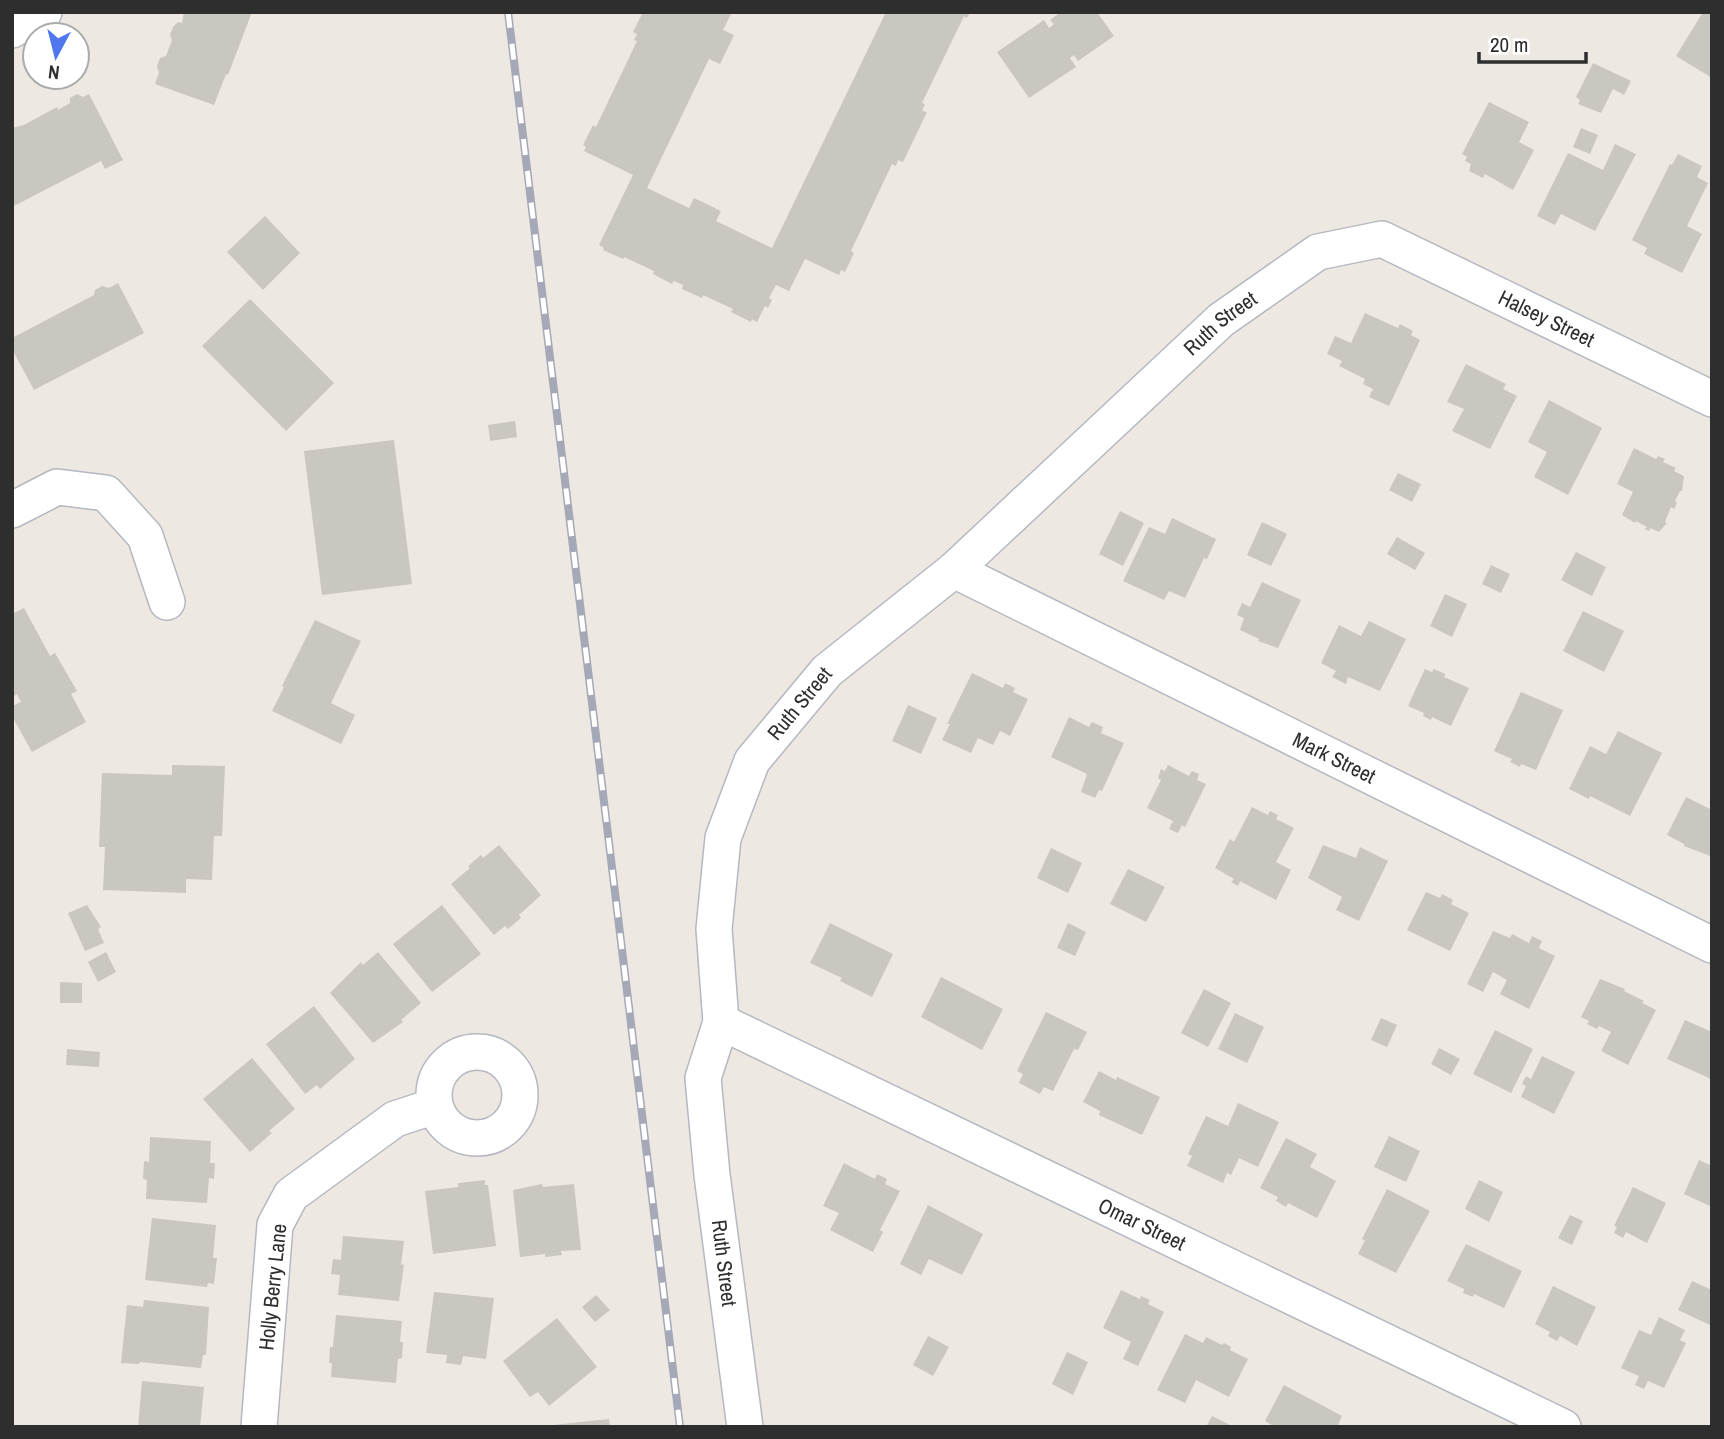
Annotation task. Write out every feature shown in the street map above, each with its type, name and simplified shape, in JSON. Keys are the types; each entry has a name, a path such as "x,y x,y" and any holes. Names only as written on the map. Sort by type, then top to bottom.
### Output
{"street":[{"path":"12,30 44,12"},
{"name":"Halsey Street","path":"1382,239 1712,399"},
{"name":"Ruth Street","path":"745,1427 712,1175 703,1078 721,1022 714,929 723,838 751,761 827,671 954,570 1221,320 1318,252 1382,239"},
{"path":"12,510 57,487 106,493 145,536 167,602"},
{"name":"Mark Street","path":"954,570 1712,945"},
{"name":"Omar Street","path":"721,1022 1563,1427"},
{"name":"Holly Berry Lane","path":"259,1427 275,1225 291,1195 395,1119 435,1106"}],"building":[{"path":"184,12 252,12 214,105 155,84 160,58 166,56 173,27 178,22 182,23"},
{"path":"643,12 732,12 723,30 734,35 720,64 709,59 647,188 689,208 694,198 721,211 716,221 772,248 886,12 970,12 967,18 964,16 922,103 925,104 922,111 927,112 903,162 898,160 896,166 892,164 851,251 854,253 845,272 841,270 839,275 805,259 789,291 776,285 769,298 772,300 768,308 765,306 757,322 752,319 751,322 731,312 733,309 703,295 702,298 682,289 683,285 674,281 672,284 653,274 654,271 603,250 599,245 633,175 584,151 586,147 583,145 593,125 596,127 637,41 634,40 637,34 633,32"},
{"path":"1061,12 1097,12 1114,36 1078,61 1074,55 1070,58 1076,67 1029,98 997,52 1044,20 1049,28 1054,24 1050,20"},
{"path":"1703,12 1712,12 1712,78 1676,56"},
{"path":"1593,63 1631,81 1624,95 1613,89 1601,113 1578,104 1580,100 1576,97"},
{"path":"77,94 83,97 89,94 123,160 105,169 101,161 12,207 12,128 24,125 57,107 58,110 70,103 70,98"},
{"path":"1489,102 1529,122 1519,142 1534,150 1513,190 1485,174 1483,178 1469,171 1471,164 1465,161 1467,157 1462,154"},
{"path":"1581,128 1598,135 1590,154 1573,147"},
{"path":"1615,144 1636,154 1595,231 1561,214 1555,225 1537,216 1568,153 1603,170"},
{"path":"1678,154 1702,166 1697,177 1708,183 1687,226 1702,234 1682,273 1644,254 1647,248 1632,240 1670,164 1672,165"},
{"path":"265,216 300,253 263,290 227,252"},
{"path":"118,283 144,333 34,390 12,349 12,338 94,295 95,290 102,286 109,288"},
{"path":"250,299 334,383 286,431 202,346"},
{"path":"1365,313 1398,328 1400,324 1413,331 1411,335 1420,340 1389,406 1369,397 1373,389 1363,384 1365,379 1339,366 1342,361 1327,354 1335,336 1351,343"},
{"path":"1466,364 1506,384 1503,389 1517,396 1490,449 1452,431 1464,409 1447,402"},
{"path":"1549,400 1602,428 1568,495 1534,477 1547,452 1528,442"},
{"path":"515,421 517,437 490,441 488,425"},
{"path":"394,440 412,584 322,595 304,451"},
{"path":"1634,448 1656,459 1658,456 1665,459 1663,462 1676,468 1674,471 1684,476 1682,491 1675,501 1677,503 1674,509 1671,507 1665,522 1667,523 1659,532 1650,528 1649,531 1645,529 1647,527 1622,515 1633,492 1617,484"},
{"path":"1398,473 1421,484 1412,502 1389,490"},
{"path":"1120,511 1144,523 1123,566 1099,554"},
{"path":"1172,518 1216,539 1185,598 1169,591 1164,600 1123,581 1149,527 1165,534"},
{"path":"1262,522 1287,534 1271,566 1247,555"},
{"path":"1397,537 1425,553 1415,570 1387,554"},
{"path":"1576,552 1606,567 1592,596 1561,580"},
{"path":"1491,565 1510,574 1501,593 1482,584"},
{"path":"1262,582 1301,600 1278,648 1258,641 1259,639 1240,630 1244,618 1237,615 1242,603 1250,607"},
{"path":"1445,594 1467,604 1452,637 1430,626"},
{"path":"24,608 50,656 55,653 77,691 71,694 86,722 32,752 12,716 12,706 21,702 17,694 14,696 12,692 12,614"},
{"path":"1583,611 1624,631 1604,672 1563,651"},
{"path":"315,620 361,641 331,703 355,715 341,744 272,711"},
{"path":"1369,621 1406,639 1380,691 1348,677 1346,684 1332,677 1336,671 1321,663 1339,625 1361,636"},
{"path":"1425,669 1432,672 1434,669 1445,674 1444,677 1469,688 1451,726 1432,717 1431,720 1423,716 1424,713 1408,706"},
{"path":"972,673 1003,688 1005,683 1015,688 1013,692 1028,699 1010,736 1000,731 993,745 978,738 971,753 942,740"},
{"path":"1521,692 1563,710 1536,770 1521,764 1520,767 1510,762 1512,759 1494,751"},
{"path":"908,705 937,718 921,754 892,741"},
{"path":"1069,717 1089,727 1092,722 1103,727 1101,733 1124,743 1102,791 1099,790 1095,798 1081,792 1087,774 1051,757"},
{"path":"1618,731 1662,753 1630,816 1569,789 1590,746 1606,754"},
{"path":"172,765 225,766 222,836 214,836 212,880 186,879 186,893 103,890 105,847 99,847 102,773 172,775"},
{"path":"1168,765 1189,776 1192,771 1199,774 1197,780 1206,784 1185,827 1182,825 1178,833 1169,829 1173,821 1147,808 1161,780 1158,778 1161,769 1165,771"},
{"path":"1686,797 1712,810 1710,856 1684,846 1667,835"},
{"path":"1252,807 1268,815 1270,811 1278,815 1276,819 1294,828 1276,862 1291,870 1276,900 1240,881 1238,886 1231,882 1234,879 1215,868 1230,839 1234,842"},
{"path":"499,845 541,895 519,915 521,918 508,929 505,926 494,935 451,884 481,855 483,858"},
{"path":"1323,845 1356,858 1360,847 1388,861 1359,921 1336,910 1342,897 1308,878"},
{"path":"1051,848 1082,863 1068,893 1037,878"},
{"path":"1128,869 1165,887 1146,922 1110,904"},
{"path":"1426,892 1440,898 1442,894 1453,900 1451,904 1469,913 1450,951 1407,930"},
{"path":"87,905 101,927 98,929 104,943 85,951 68,913"},
{"path":"442,905 481,954 432,992 393,944"},
{"path":"830,923 893,954 872,997 840,981 842,978 810,963"},
{"path":"1068,923 1086,932 1075,956 1057,948"},
{"path":"1493,931 1510,938 1512,934 1529,943 1532,936 1542,941 1539,948 1555,956 1529,1009 1500,994 1507,980 1493,972 1483,992 1467,984"},
{"path":"106,952 116,972 98,982 88,962"},
{"path":"378,952 421,1003 401,1020 403,1022 373,1043 330,993 361,962 363,965"},
{"path":"941,977 1003,1009 982,1050 921,1017"},
{"path":"1600,979 1625,989 1624,991 1656,1010 1628,1065 1601,1051 1611,1032 1587,1024 1589,1021 1581,1017"},
{"path":"60,982 82,983 82,1003 60,1003"},
{"path":"1204,989 1231,1003 1208,1047 1181,1033"},
{"path":"314,1006 355,1059 320,1089 317,1085 305,1094 266,1044"},
{"path":"1046,1012 1087,1032 1078,1050 1074,1049 1053,1091 1044,1087 1040,1094 1019,1083 1023,1074 1017,1071"},
{"path":"1235,1013 1264,1027 1247,1063 1218,1049"},
{"path":"1381,1018 1397,1025 1387,1047 1371,1040"},
{"path":"1685,1020 1712,1032 1711,1079 1667,1059"},
{"path":"1495,1030 1533,1049 1511,1093 1473,1074"},
{"path":"1439,1048 1460,1059 1451,1075 1431,1064"},
{"path":"67,1049 100,1052 99,1067 66,1065"},
{"path":"1542,1056 1575,1072 1554,1114 1521,1097 1526,1086 1522,1084 1526,1076 1531,1079"},
{"path":"252,1058 295,1109 250,1152 203,1099"},
{"path":"1099,1071 1160,1097 1142,1135 1099,1115 1100,1111 1083,1102"},
{"path":"1238,1103 1279,1122 1258,1167 1239,1158 1231,1175 1227,1173 1223,1183 1187,1166 1192,1156 1188,1154 1206,1116 1228,1126"},
{"path":"1389,1136 1420,1151 1406,1182 1374,1167"},
{"path":"150,1137 211,1141 210,1163 215,1163 214,1179 209,1178 207,1203 146,1199 144,1161 149,1162"},
{"path":"1286,1138 1317,1154 1310,1167 1336,1181 1317,1218 1288,1203 1286,1207 1276,1201 1278,1197 1260,1188"},
{"path":"1699,1160 1712,1166 1712,1207 1684,1194"},
{"path":"844,1163 875,1179 877,1174 887,1179 885,1184 900,1191 880,1230 883,1232 873,1252 830,1230 839,1213 823,1206"},
{"path":"485,1180 485,1185 488,1185 496,1246 433,1254 425,1191"},
{"path":"1479,1180 1503,1192 1489,1222 1465,1209"},
{"path":"542,1184 543,1187 574,1184 581,1250 561,1251 562,1255 545,1257 545,1254 520,1257 513,1190"},
{"path":"1633,1187 1666,1203 1647,1243 1626,1232 1623,1238 1614,1233 1617,1227 1614,1226"},
{"path":"1387,1189 1430,1211 1396,1273 1358,1254 1365,1240 1362,1239"},
{"path":"928,1205 983,1234 962,1275 929,1259 921,1275 900,1264"},
{"path":"1570,1215 1583,1221 1572,1245 1558,1238"},
{"path":"152,1218 216,1225 213,1258 217,1258 214,1284 208,1283 207,1287 145,1280"},
{"path":"343,1236 404,1241 399,1301 338,1295 340,1275 331,1274 333,1259 341,1260"},
{"path":"1466,1244 1522,1271 1504,1308 1474,1294 1473,1297 1463,1293 1464,1289 1447,1281"},
{"path":"1692,1281 1712,1290 1712,1326 1678,1310"},
{"path":"1553,1286 1596,1307 1577,1346 1560,1336 1557,1341 1548,1336 1550,1332 1535,1324"},
{"path":"1121,1290 1140,1299 1141,1296 1150,1300 1148,1304 1164,1312 1138,1366 1123,1359 1131,1342 1103,1328"},
{"path":"434,1292 494,1298 486,1359 463,1356 461,1365 446,1363 447,1355 426,1353"},
{"path":"596,1295 610,1310 595,1322 582,1307"},
{"path":"144,1300 209,1307 206,1355 203,1355 201,1368 140,1362 121,1363 127,1305 143,1307"},
{"path":"336,1315 402,1321 402,1358 398,1359 396,1383 331,1377 330,1347 333,1347"},
{"path":"1659,1317 1685,1330 1680,1340 1686,1343 1664,1388 1648,1381 1644,1389 1635,1385 1639,1376 1621,1368 1639,1330 1651,1335"},
{"path":"557,1318 597,1367 549,1406 538,1392 530,1397 503,1361"},
{"path":"1185,1334 1203,1343 1206,1337 1222,1345 1224,1343 1231,1347 1230,1350 1248,1359 1229,1397 1196,1380 1185,1403 1157,1390"},
{"path":"928,1336 949,1347 933,1376 913,1365"},
{"path":"1067,1352 1088,1362 1073,1395 1052,1384"},
{"path":"142,1381 204,1387 200,1427 138,1427"},
{"path":"1284,1385 1342,1416 1337,1427 1275,1427 1265,1421"},
{"path":"1212,1416 1234,1427 1206,1427"},
{"path":"609,1419 610,1427 553,1427 553,1425"}],"railway":[{"path":"508,12 680,1427"}]}
